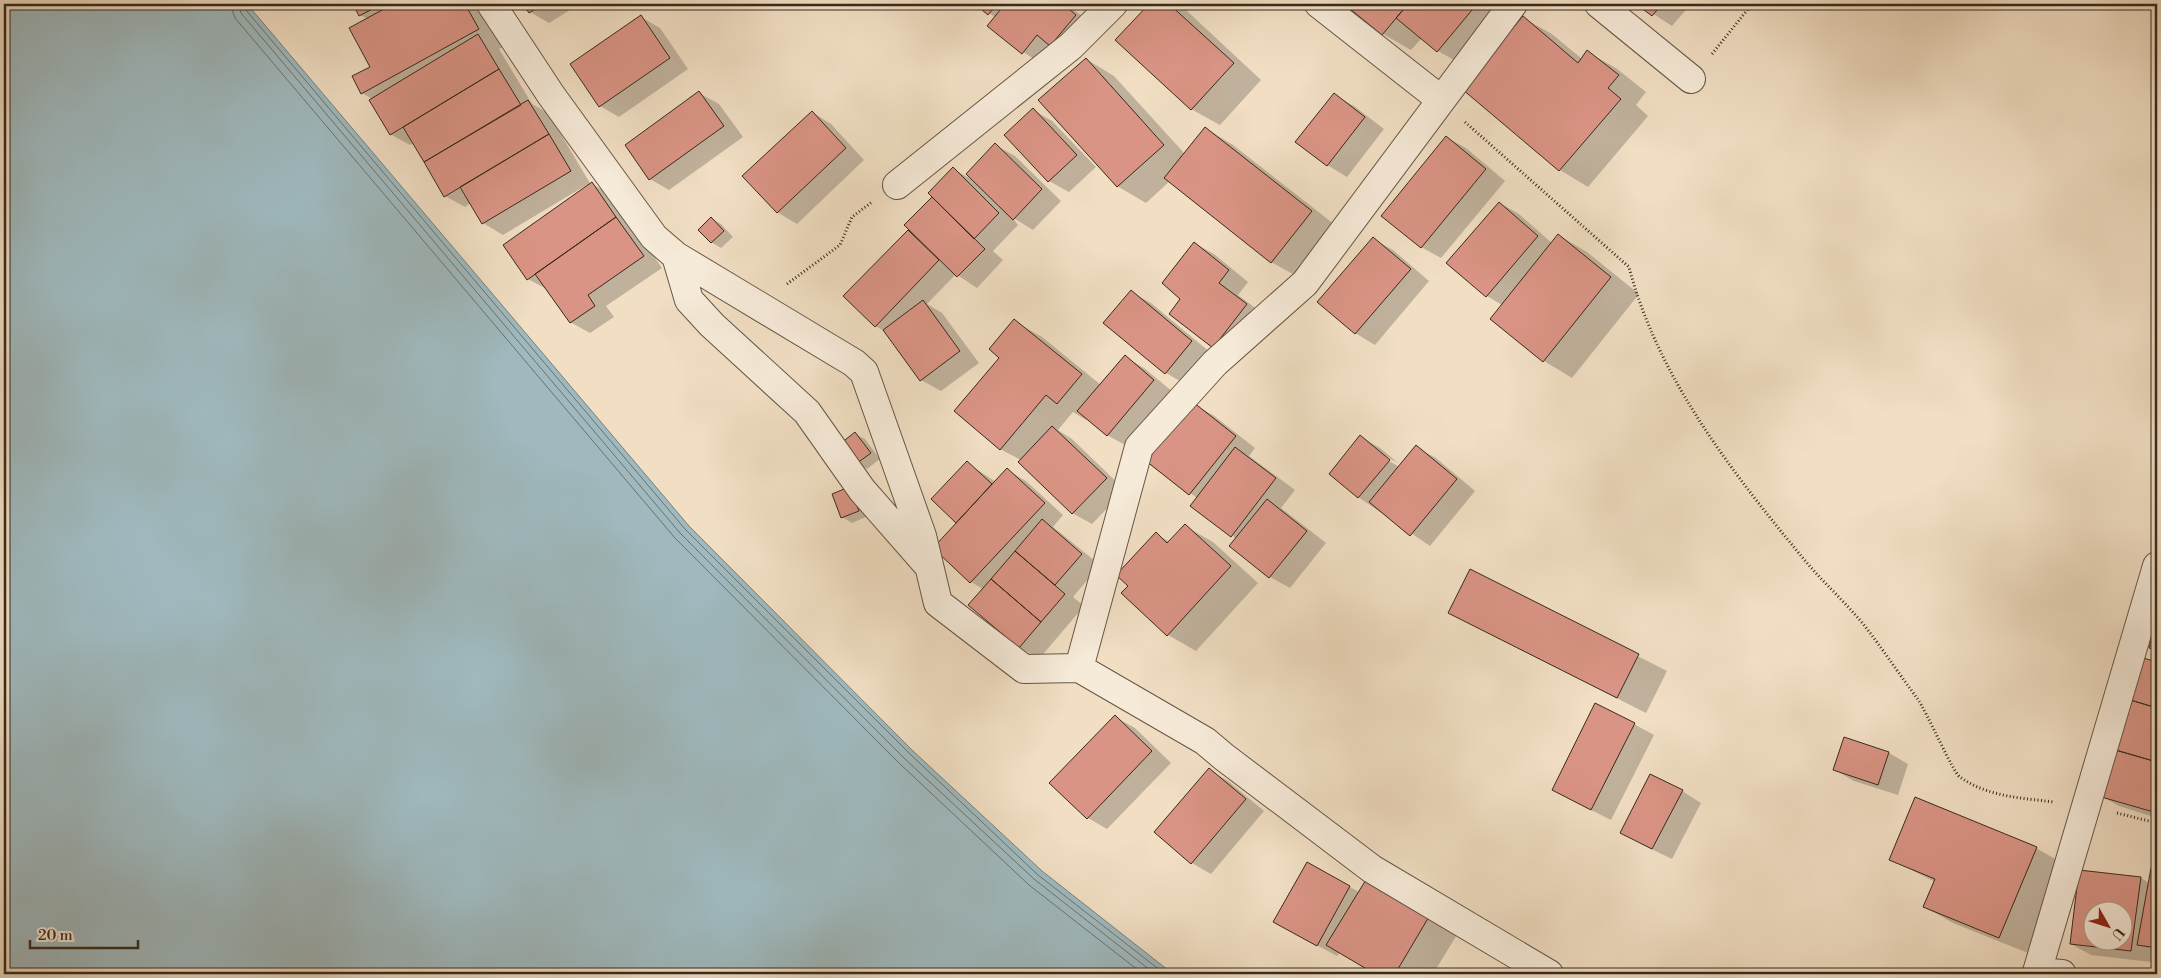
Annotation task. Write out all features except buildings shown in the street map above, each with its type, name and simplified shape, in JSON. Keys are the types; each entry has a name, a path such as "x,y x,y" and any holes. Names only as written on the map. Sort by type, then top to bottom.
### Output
{"street":[{"path":"491,4 551,96 654,237 676,256 864,372 915,518 938,604 1024,669 1079,668 1205,741 1372,869 1549,974"},
{"path":"897,185 1071,46 1113,4"},
{"path":"1319,4 1440,99"},
{"path":"1079,668 1139,447 1215,363 1304,283 1513,4"},
{"path":"1599,4 1691,79"},
{"path":"676,256 689,300 712,325 807,412 862,490 929,567"},
{"path":"2045,974 2086,805 2157,566"}],"path":[{"path":"1691,79 1752,4"},
{"path":"1440,99 1629,267 1637,297 1670,372 1692,408 1746,486 1808,564 1863,624 1927,712 1958,777 1999,796 2086,805 2157,824"},
{"path":"757,305 821,261 840,245 852,217 897,185"}],"water":[{"path":"4,4 247,4 689,526 912,750 1042,871 1173,974 4,974"}]}
